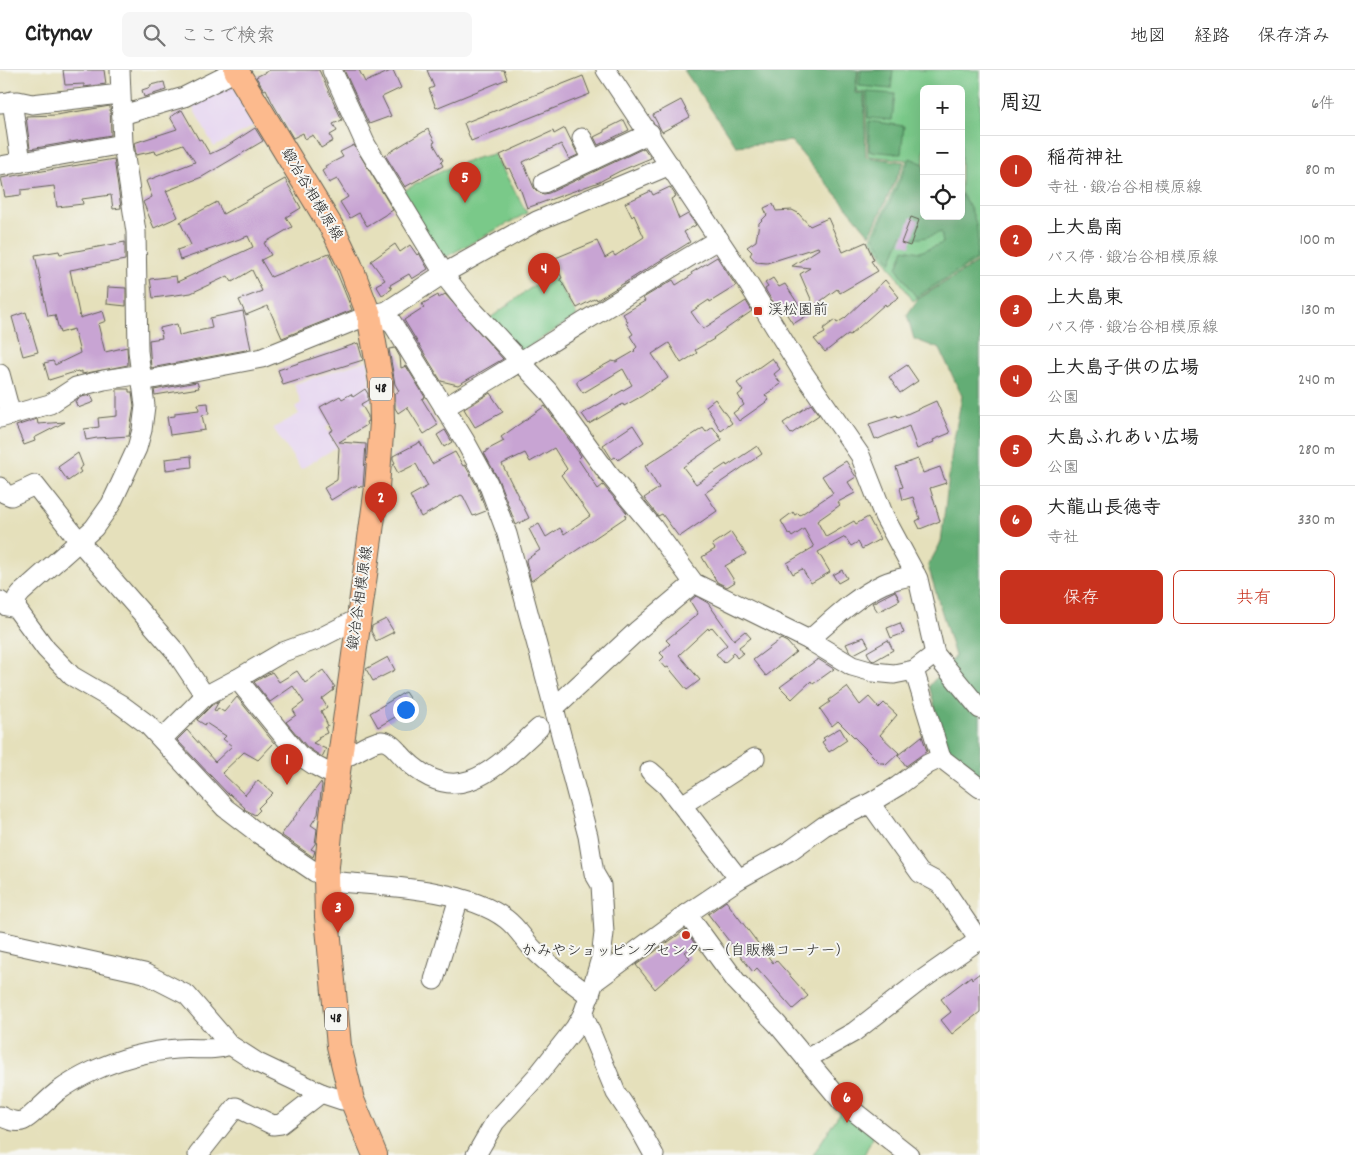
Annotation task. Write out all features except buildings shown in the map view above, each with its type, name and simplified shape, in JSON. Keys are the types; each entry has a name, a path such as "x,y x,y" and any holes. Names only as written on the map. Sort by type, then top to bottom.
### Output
{"main road":[{"name":"鍛冶谷相模原線","path":"237,70 335,233 350,264 369,315 381,382 382,422 377,487 331,823 326,879 329,951 342,1062 352,1100 375,1155"}],"street":[{"path":"120,70 123,144 136,232 138,342 145,406 142,430 137,448 110,504 94,528 8,605 72,676 136,715 225,808 267,840 315,872 326,879 425,892 459,898 483,905 515,927 538,954 592,989"},
{"path":"122,115 184,98 237,70"},
{"path":"332,70 366,145 439,265 442,274 467,304 548,391 607,472 652,526 694,583 809,640 852,666 873,672 894,674 914,670 934,651"},
{"path":"606,70 650,133 802,370 860,455 884,516 917,577 934,651 980,709"},
{"path":"21,162 6,102 32,104 120,94"},
{"path":"544,183 590,166 650,133"},
{"path":"582,138 590,166"},
{"path":"0,166 123,144"},
{"path":"0,374 6,416 50,404 76,387 104,380 142,377 262,358 369,315 387,310 442,274 537,222 670,165"},
{"path":"444,408 522,362 632,290 719,239"},
{"path":"369,315 391,322 465,441 491,492 507,534 592,854 594,873 601,885 604,933 601,958 583,1014 575,1028 537,1076 495,1122 476,1155"},
{"path":"0,487 4,493 11,496 35,485 79,541 175,651 205,696"},
{"path":"809,640 864,595 896,579 917,577"},
{"path":"554,708 638,630 694,583"},
{"path":"162,740 205,696 283,652 316,640 359,618"},
{"path":"914,670 941,758 980,788"},
{"path":"237,679 299,755 327,772"},
{"path":"350,755 380,741 388,742 409,763 429,778 454,784 466,782 499,764 538,728"},
{"path":"682,805 755,758"},
{"path":"592,989 688,914 739,879 791,850 824,826 870,803 898,786 922,768 941,758"},
{"path":"650,771 666,785 739,879"},
{"path":"806,1059 854,1032 916,984 979,941 943,886 920,873 870,803"},
{"path":"434,980 459,898"},
{"path":"688,914 736,981 777,1024 842,1102 909,1155"},
{"path":"0,941 144,973 187,995 230,1045 258,1062 322,1093 342,1100 352,1100"},
{"path":"583,1014 616,1093 638,1126 654,1155"},
{"path":"0,1116 16,1122 24,1121 56,1093 77,1079 110,1063 138,1055 179,1048 220,1049 230,1045"},
{"path":"198,1155 236,1107 273,1125 281,1124 322,1093"}],"shaded area":[{"path":"229,76 257,124 214,147 188,99"},
{"path":"368,360 372,400 326,427 337,447 301,469 273,428 299,414 295,407 301,403 294,384"}],"green space":[{"path":"684,70 858,70 855,93 864,93 866,157 904,162 870,235 791,141 736,146"},
{"path":"859,70 980,70 980,262 978,260 913,301 871,238 907,160 868,156 865,92 856,92"},
{"path":"861,70 893,70 891,89 859,86"},
{"path":"867,92 895,94 892,120 868,118"},
{"path":"869,121 904,126 901,154 869,151"},
{"path":"494,154 527,213 442,259 402,192 446,169 469,160"},
{"path":"910,158 920,162 920,220 965,220 965,200 976,224 976,259 916,297 897,268 904,249 920,252 943,243 941,232 922,238 902,235 891,263 874,237"},
{"path":"978,262 980,264 980,781 949,756 929,686 955,656 928,566 941,542 952,450 962,396 940,349 914,339 907,315 918,299"},
{"path":"552,272 577,316 520,352 489,319"},
{"path":"841,1111 874,1134 864,1155 813,1155"}],"place":[{"name":"大島ふれあい広場","path":"465,203"},
{"name":"上大島子供の広場","path":"544,294"},
{"name":"渓松園前","path":"758,311"},
{"name":"上大島南","path":"381,523"},
{"name":"稲荷神社","path":"287,785"},
{"name":"上大島東","path":"338,933"},
{"name":"かみやショッピングセンター（自販機コーナー）","path":"686,935"},
{"name":"大龍山長徳寺","path":"847,1123"}]}
